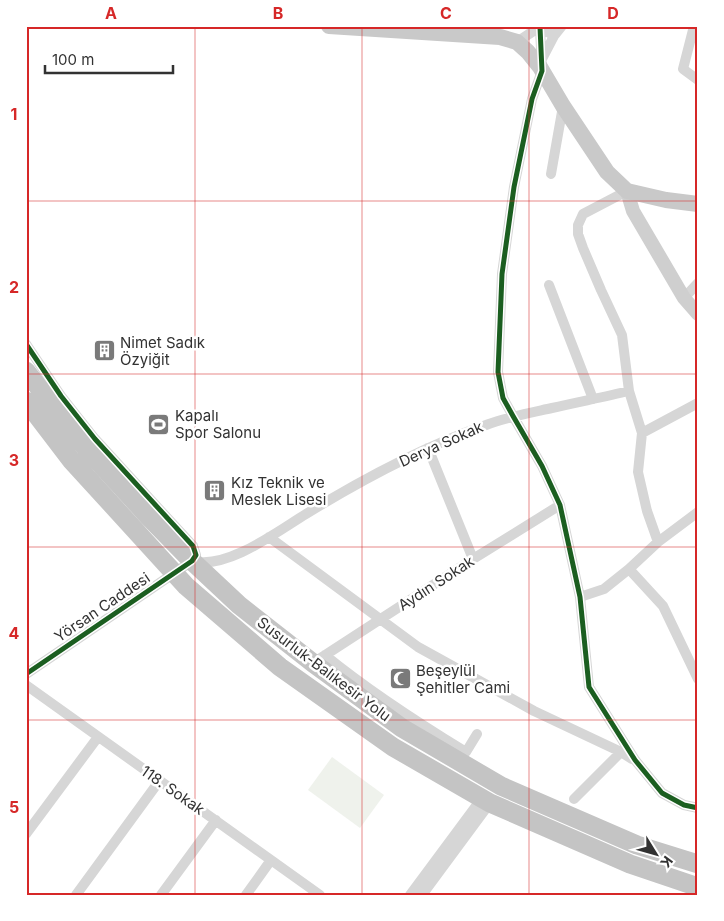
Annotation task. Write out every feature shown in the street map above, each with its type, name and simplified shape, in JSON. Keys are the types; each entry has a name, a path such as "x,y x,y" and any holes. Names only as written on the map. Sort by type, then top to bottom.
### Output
{"highway":[{"name":"Susurluk-Balıkesir Yolu","path":"26,371 85,447 149,517 193,554 239,605 274,632 319,659 402,728 501,786 637,845 698,864"},
{"name":"Susurluk-Balıkesir Yolu","path":"26,401 71,460 180,579 280,667 393,747 486,801 630,864 698,887"},
{"path":"180,579 183,571 187,568 194,571 248,620 274,632"}],"main road":[{"path":"329,26 500,37 517,42 542,65 563,106 607,172 627,191 666,200 698,204"}],"street":[{"path":"562,26 554,36 542,65 532,99 514,187 502,274 498,372 503,398 542,466 560,506 580,597 589,687 635,760 662,793 684,805 698,808"},
{"path":"694,26 683,69 698,80"},
{"path":"540,27 554,36"},
{"path":"517,42 540,27"},
{"path":"540,27 542,65"},
{"path":"551,174 563,106"},
{"path":"658,542 647,511 638,472 642,433 630,391 622,335 578,234 578,225 583,214 627,191 633,211 684,298 698,314"},
{"path":"684,298 698,283"},
{"path":"549,286 593,399"},
{"path":"26,344 61,396 95,439 193,554"},
{"name":"Derya Sokak","path":"193,554 198,562 229,558 269,537 350,487 428,448 485,425 513,416 630,391"},
{"path":"642,433 698,403"},
{"path":"428,448 473,559"},
{"name":"Aydın Sokak","path":"319,659 473,559 560,506"},
{"path":"580,597 604,589 658,542 698,512"},
{"path":"269,537 418,647 534,711 635,760"},
{"name":"Yörsan Caddesi","path":"26,674 180,579 193,554"},
{"path":"628,569 663,606 698,680"},
{"path":"319,659 345,672 466,752 477,734"},
{"name":"118. Sokak","path":"26,685 320,895"},
{"path":"604,744 616,730"},
{"path":"26,834 98,737"},
{"path":"574,799 621,752"},
{"path":"76,895 160,780"},
{"path":"410,895 486,801"},
{"path":"422,895 486,801"},
{"path":"162,895 216,820"},
{"path":"246,895 271,860"}],"shaded area":[{"path":"332,757 384,795 360,828 308,790"}],"cycle path":[{"path":"538,26 540,27 542,71 532,99 514,187 502,274 498,372 503,398 542,466 560,505 580,597 589,687 635,760 662,793 684,805 698,808"},
{"path":"26,344 61,396 95,439 193,546 196,555 192,561 26,674"}],"place":[{"name":"Nimet Sadık Özyiğit","path":"104,351"},
{"name":"Kapalı Spor Salonu","path":"159,424"},
{"name":"Kız Teknik ve Meslek Lisesi","path":"215,491"},
{"name":"Beşeylül Şehitler Cami","path":"400,679"}]}
